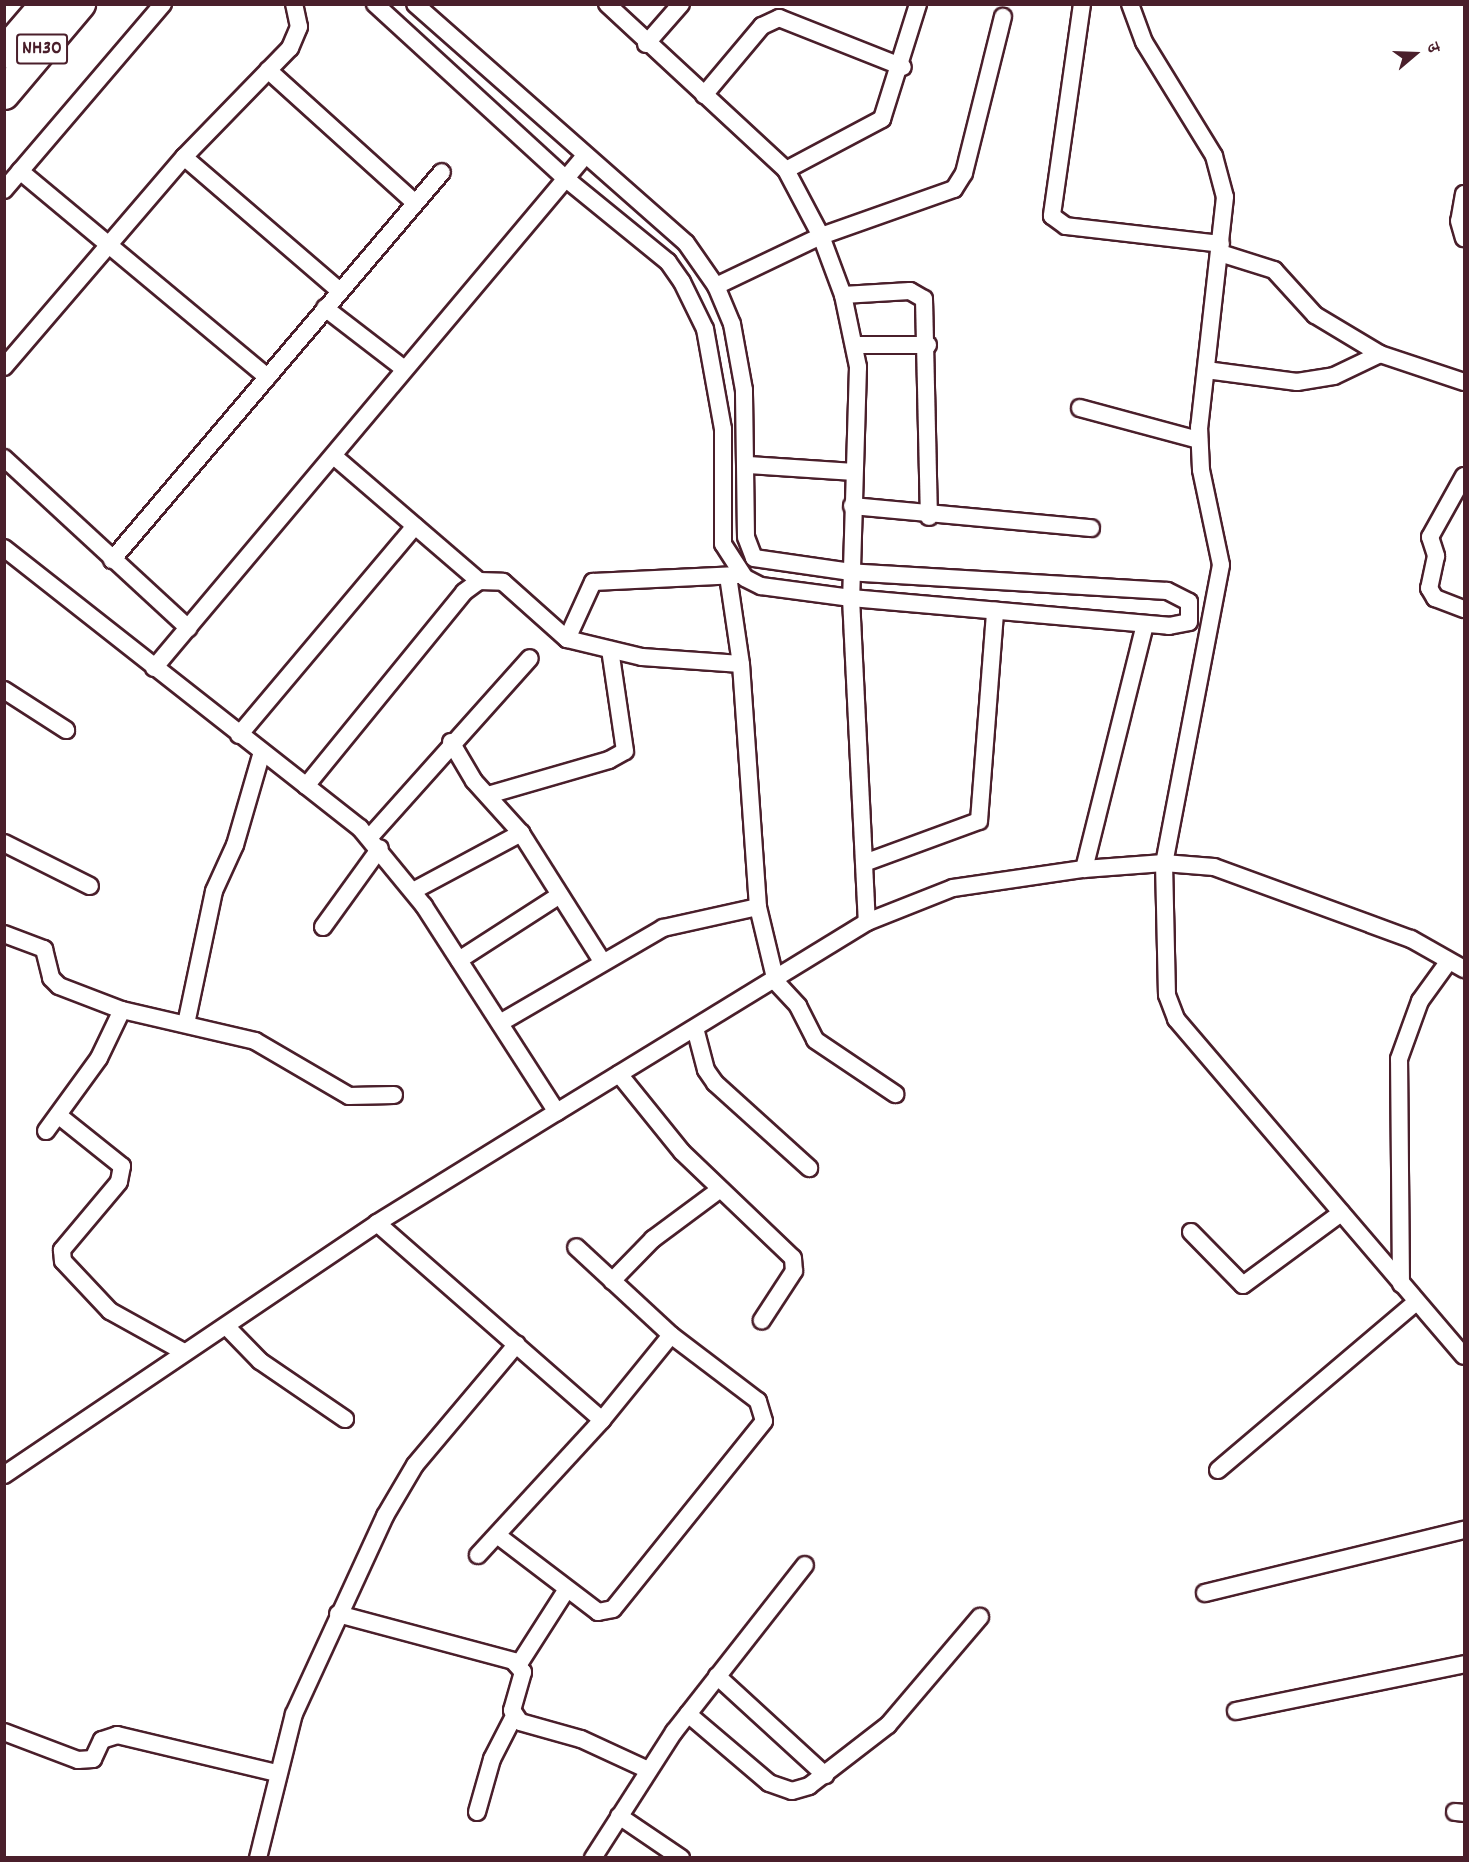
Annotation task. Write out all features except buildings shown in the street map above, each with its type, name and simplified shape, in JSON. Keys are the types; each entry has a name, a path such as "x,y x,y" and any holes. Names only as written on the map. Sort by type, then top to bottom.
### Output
{"highway":[{"name":"NH30","path":"4,53 46,4"},
{"name":"NH30","path":"4,94 80,4"}],"street":[{"path":"4,189 163,4"},
{"path":"4,367 184,156 296,39 294,4"},
{"path":"375,4 565,178 668,262 695,304 705,329 723,429 723,544 734,575 758,907 776,982 798,1006 815,1040 895,1094"},
{"path":"415,4 583,158 686,243 716,286 732,324 749,465 746,537 750,552 764,563"},
{"path":"607,4 646,44 786,170 821,236 843,295 855,345 859,387 852,506 851,598 867,862 867,922"},
{"path":"646,44 681,4"},
{"path":"786,170 875,126 889,110 903,67 918,4"},
{"path":"1083,4 1052,216 1065,226 1221,249 1274,270 1321,320 1380,354 1464,382"},
{"path":"1130,4 1144,42 1215,156 1225,197 1199,440 1221,565 1164,863 1163,970 1171,1008 1416,1302 1457,1337 1464,1356"},
{"path":"716,286 821,236 894,214 960,182 1003,17"},
{"path":"704,95 762,26 778,18 903,67"},
{"path":"268,70 415,204"},
{"path":"184,156 340,291"},
{"path":"154,668 336,458 403,368 583,158"},
{"path":"20,171 111,244 267,377"},
{"path":"112,560 442,172"},
{"path":"1464,194 1459,221 1464,238"},
{"path":"843,295 919,293 926,306 929,517"},
{"path":"325,308 403,368"},
{"path":"855,345 928,345"},
{"path":"1206,370 1297,382 1334,376 1380,354"},
{"path":"1080,408 1199,440"},
{"path":"4,458 188,628"},
{"path":"336,458 479,581 503,582 567,639 610,650 741,664"},
{"path":"749,465 854,472"},
{"path":"1464,476 1430,537 1436,556 1429,588 1435,598 1464,609"},
{"path":"852,506 929,517 1091,528"},
{"path":"239,735 415,526"},
{"path":"4,548 375,843 413,891 557,1112"},
{"path":"567,639 593,582 734,575 764,563 851,572 1167,591 1189,602 1189,622 1145,624 851,598 761,586 734,575"},
{"path":"306,786 464,592 479,581"},
{"path":"867,862 979,821 995,611"},
{"path":"1084,869 1145,624"},
{"path":"488,795 609,760 625,750 610,650"},
{"path":"323,927 375,843 452,742 530,658"},
{"path":"4,690 66,730"},
{"path":"452,742 488,795 521,833 602,962"},
{"path":"186,1024 214,891 235,845 262,752"},
{"path":"413,891 450,876 521,833"},
{"path":"4,843 90,886"},
{"path":"4,1475 377,1223 695,1028 776,982 867,922 953,888 1084,869 1164,863 1214,867 1411,939 1464,969"},
{"path":"459,960 560,895"},
{"path":"500,1023 602,962 674,924 758,907"},
{"path":"4,934 44,949 51,978 59,986 122,1010 255,1041 349,1096 394,1095"},
{"path":"1401,1284 1399,1059 1420,1001 1449,961"},
{"path":"46,1131 99,1058 122,1010"},
{"path":"695,1028 706,1070 715,1083 809,1168"},
{"path":"619,1074 719,1190 790,1253 795,1264 762,1320"},
{"path":"58,1115 122,1167 119,1182 62,1250 63,1261 110,1311 184,1352"},
{"path":"612,1281 653,1239 719,1190"},
{"path":"1191,1232 1243,1285 1341,1213"},
{"path":"377,1223 602,1420"},
{"path":"497,1534 597,1611 613,1609 761,1430 758,1401 671,1335 576,1248"},
{"path":"1218,1470 1416,1302"},
{"path":"226,1326 260,1361 345,1419"},
{"path":"478,1555 602,1420 671,1335"},
{"path":"258,1857 276,1773 338,1614 416,1465 517,1344"},
{"path":"1205,1593 1464,1530"},
{"path":"593,1857 648,1770 688,1714 805,1565"},
{"path":"477,1812 492,1759 514,1716 523,1679 519,1665 567,1588"},
{"path":"338,1614 519,1665"},
{"path":"688,1714 780,1788 800,1789 825,1775 888,1725 980,1617"},
{"path":"1236,1710 1464,1664"},
{"path":"717,1676 825,1775"},
{"path":"514,1716 648,1770"},
{"path":"4,1732 78,1760 93,1759 102,1740 117,1735 276,1773"},
{"path":"619,1816 681,1857"}]}
